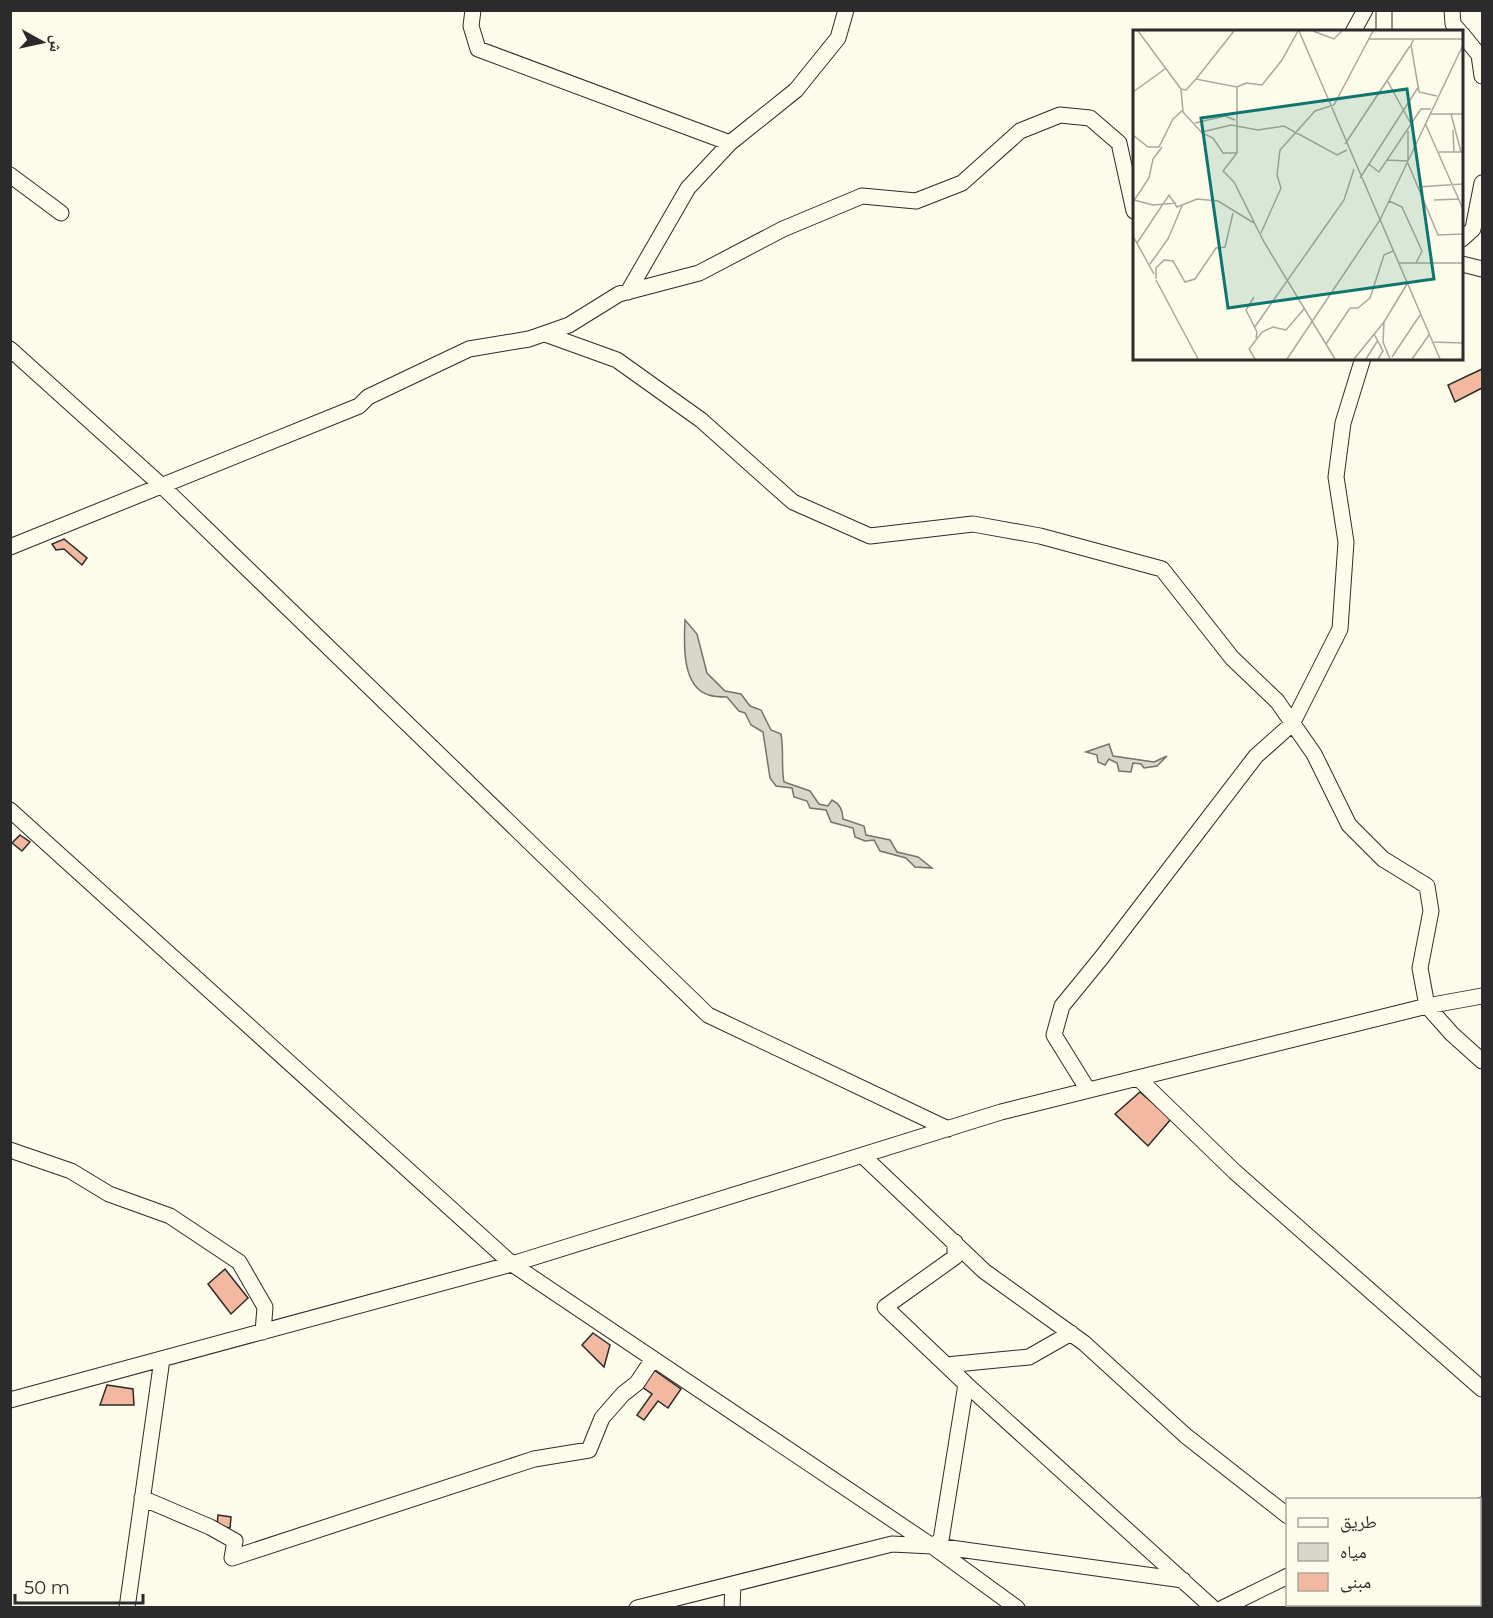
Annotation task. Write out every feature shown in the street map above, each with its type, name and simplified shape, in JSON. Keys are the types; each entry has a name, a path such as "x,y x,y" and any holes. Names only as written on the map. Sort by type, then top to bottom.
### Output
{"street":[{"path":"473,10 471,26 478,49 730,143"},
{"path":"628,292 688,188 730,143 796,90 838,38 846,10"},
{"path":"1354,30 1365,10"},
{"path":"1384,10 1384,30"},
{"path":"1452,10 1453,24 1458,30"},
{"path":"1463,35 1479,55 1482,76"},
{"path":"10,547 359,406 368,397 469,349 545,334 569,325 619,294 699,273 783,229 862,196 916,201 962,183 1020,131 1060,115 1090,118 1119,143 1133,206"},
{"path":"10,175 61,213"},
{"path":"1463,238 1473,230 1482,183"},
{"path":"1463,264 1482,269"},
{"path":"545,334 617,360 701,420 793,502 870,536 973,524 1040,536 1162,569 1232,658 1277,701 1314,754 1349,825 1383,859 1427,886 1431,911 1420,968 1427,1006 1452,1034 1482,1061"},
{"path":"10,349 162,486 708,1015 948,1129"},
{"path":"1088,1090 1054,1035 1062,1006 1257,756 1292,724 1340,629 1346,542 1336,477 1343,423 1363,360"},
{"path":"10,810 512,1264 932,1546 1017,1608"},
{"path":"10,1400 512,1264 1001,1112 1427,1006 1482,996"},
{"path":"1138,1078 1234,1172 1482,1389"},
{"path":"10,1150 71,1171 109,1194 170,1216 238,1262 265,1307 263,1332"},
{"path":"863,1155 984,1271 1071,1334 1186,1436 1286,1515"},
{"path":"954,1242 955,1257 885,1307 966,1384 1213,1608"},
{"path":"946,1365 1029,1357 1071,1334"},
{"path":"127,1608 162,1359"},
{"path":"142,1498 235,1540 232,1558 534,1459 590,1450 602,1418 623,1394 637,1383 653,1359"},
{"path":"932,1546 941,1540 966,1384"},
{"path":"637,1608 892,1544 932,1546 1183,1580"},
{"path":"1223,1608 1286,1576"},
{"path":"732,1608 733,1584"}],"water":[{"path":"685,620 697,634 707,673 725,691 741,694 750,706 761,710 771,730 781,734 784,782 810,791 819,804 828,806 832,800 840,808 843,819 864,826 866,835 890,840 897,852 918,857 932,868 915,867 906,858 880,851 874,840 865,841 855,837 853,828 831,822 826,810 810,808 807,801 794,797 792,788 776,786 770,778 763,732 751,725 745,713 739,711 727,697 709,695 693,683 686,663"},
{"path":"1109,744 1113,756 1154,762 1167,756 1157,766 1144,768 1141,764 1133,763 1131,772 1119,771 1117,763 1109,759 1105,765 1098,762 1097,755 1086,752"}],"building":[{"path":"1482,369 1482,388 1455,402 1448,385"},
{"path":"64,539 87,558 82,565 64,549 56,550 52,544"},
{"path":"20,835 30,842 22,851 12,843"},
{"path":"1140,1092 1171,1119 1148,1146 1115,1114"},
{"path":"225,1269 248,1298 231,1314 208,1284"},
{"path":"593,1333 610,1345 604,1367 582,1345"},
{"path":"654,1370 681,1389 668,1408 658,1401 644,1420 637,1415 652,1394 642,1387"},
{"path":"107,1385 133,1389 134,1405 100,1405"},
{"path":"218,1515 231,1517 230,1528 217,1526"}]}
